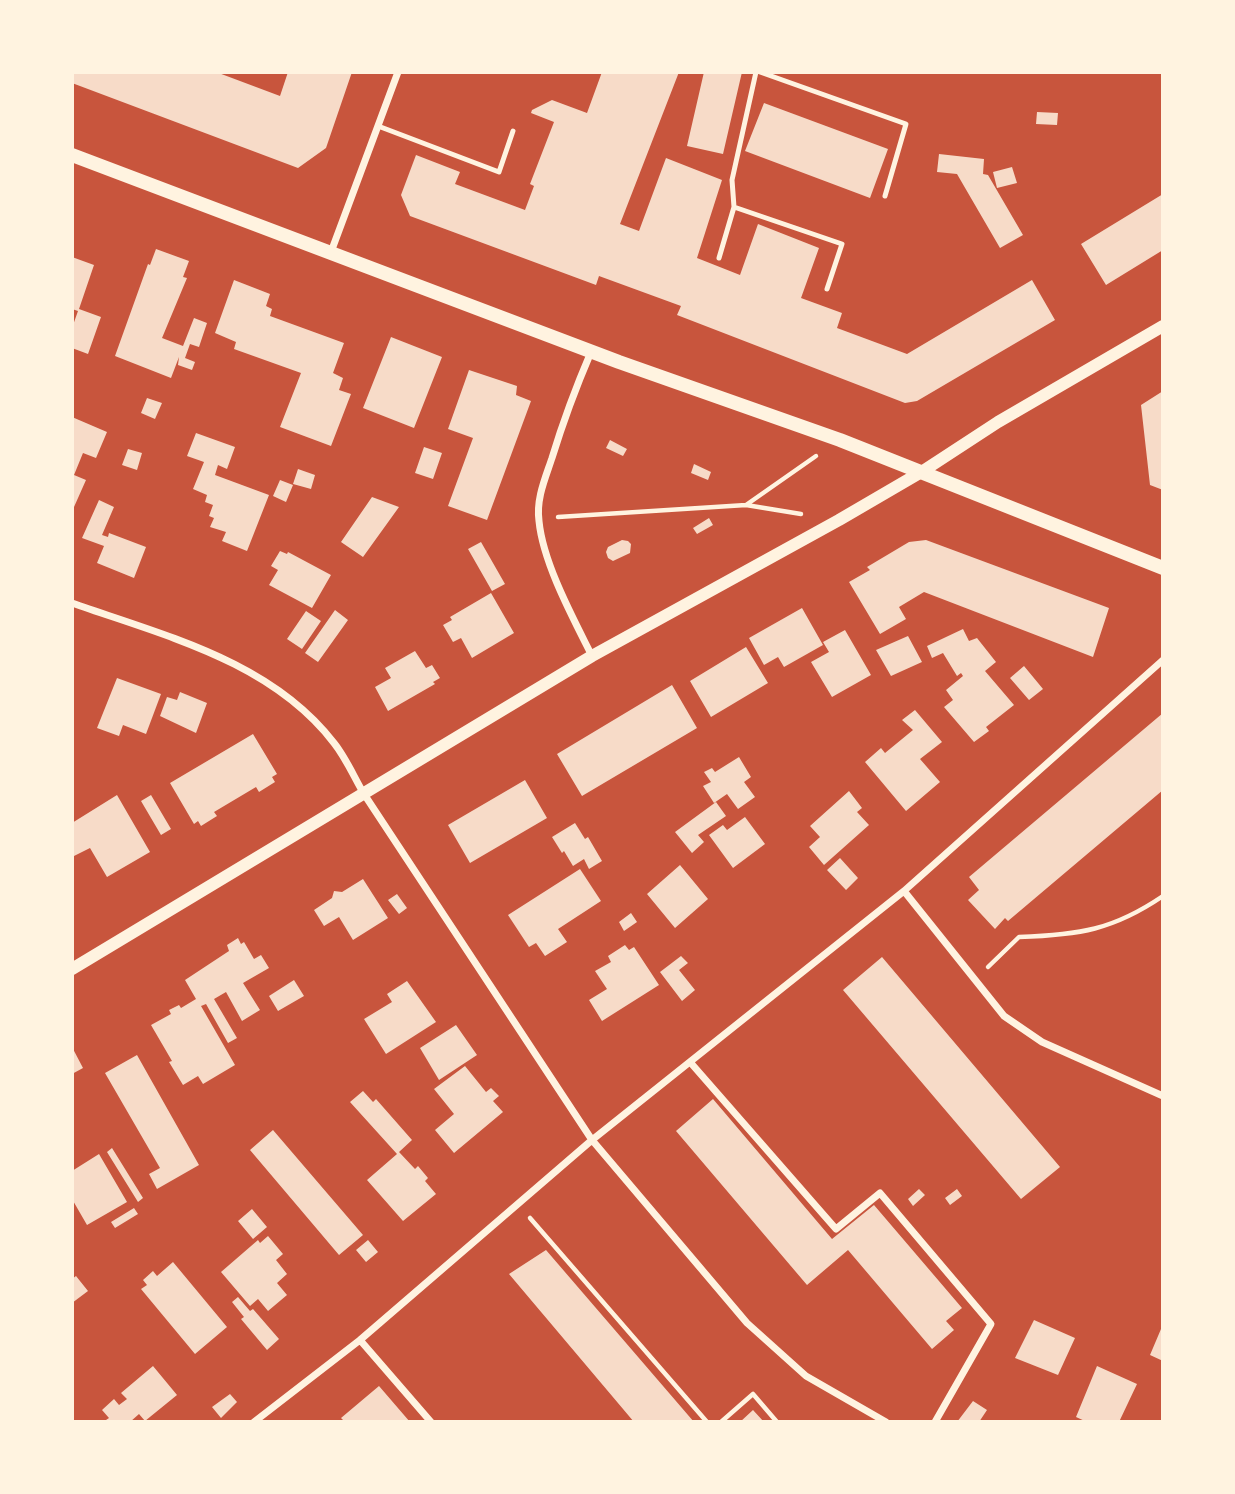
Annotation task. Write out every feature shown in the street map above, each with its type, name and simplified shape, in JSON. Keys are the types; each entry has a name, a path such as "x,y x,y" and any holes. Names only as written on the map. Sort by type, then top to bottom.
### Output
{"main road":[{"path":"72,155 591,352 923,471 1163,568"}],"street":[{"path":"331,252 398,72"},
{"path":"72,969 592,656 839,520 1163,326"},
{"path":"591,352 568,406 539,497 538,518 542,544 592,656"},
{"path":"72,603 220,656 264,679 299,706 334,744 364,794 592,1140 747,1323 806,1376 886,1422"},
{"path":"259,1420 360,1340 592,1140 904,891 1163,660"},
{"path":"904,891 1004,1016 1042,1042 1163,1096"},
{"path":"690,1062 836,1229 880,1193 991,1324 935,1422"},
{"path":"360,1340 430,1422"}],"lane":[{"path":"719,258 734,207 732,180 758,72 906,124 885,196"},
{"path":"378,126 499,172 513,131"},
{"path":"734,207 842,244 827,289"}],"path":[{"path":"746,505 840,440"},
{"path":"538,518 746,505 839,520"},
{"path":"974,979 1019,937 1064,935 1105,927 1148,906 1163,895"},
{"path":"518,1204 707,1422"},
{"path":"721,1422 752,1394 777,1422"}],"building":[{"path":"72,72 216,72 280,96 288,72 352,72 326,148 298,168 72,83"},
{"path":"602,72 679,72 620,224 639,231 666,158 722,180 697,258 740,275 758,224 819,248 801,298 842,313 837,328 907,354 1032,280 1055,320 917,401 905,403 677,315 681,306 599,276 596,285 410,216 401,195 416,155 460,172 455,184 525,210 534,186 530,184 554,122 531,113 532,110 552,100 587,113"},
{"path":"704,72 742,72 723,154 687,146"},
{"path":"764,103 888,149 870,198 745,151"},
{"path":"1037,112 1058,113 1057,125 1036,124"},
{"path":"939,154 984,159 983,174 988,175 1023,235 1000,248 957,174 937,172"},
{"path":"1012,167 1017,183 997,188 993,172"},
{"path":"1163,194 1163,250 1106,285 1081,244"},
{"path":"156,249 189,261 183,277 187,278 162,338 183,346 194,318 207,323 199,347 190,344 185,358 195,362 192,370 178,365 179,357 171,378 115,356 148,264 150,265"},
{"path":"72,257 94,265 79,309 101,317 88,354 72,348 72,328 78,311 72,309"},
{"path":"234,280 270,294 266,306 272,309 270,316 344,343 333,373 343,378 339,390 351,394 331,446 280,427 301,373 234,349 236,342 215,333"},
{"path":"391,337 442,357 414,428 363,408"},
{"path":"469,370 517,386 516,395 531,401 487,520 448,506 473,438 448,429"},
{"path":"1163,391 1163,490 1150,485 1141,405"},
{"path":"147,398 162,403 155,419 141,413"},
{"path":"72,417 107,432 96,458 83,453 74,475 86,480 74,507 72,506"},
{"path":"196,433 235,447 227,469 218,465 215,475 269,495 247,551 222,541 226,532 210,527 214,518 209,516 213,505 205,502 207,495 193,489 204,462 187,456"},
{"path":"610,440 627,449 623,456 606,448"},
{"path":"424,447 442,453 433,479 415,473"},
{"path":"128,449 142,453 137,470 122,465"},
{"path":"694,464 711,472 708,480 691,473"},
{"path":"298,469 315,475 311,489 293,484"},
{"path":"280,480 293,485 286,502 273,496"},
{"path":"372,497 399,507 363,557 341,542"},
{"path":"99,500 114,507 102,535 108,537 109,533 146,547 134,578 97,563 104,546 82,538"},
{"path":"709,518 713,525 697,534 693,528"},
{"path":"622,540 631,544 630,553 613,561 608,558 608,547"},
{"path":"926,540 1109,608 1093,657 924,592 899,607 906,619 880,634 849,582 870,570 867,567 909,542"},
{"path":"481,542 505,584 492,591 468,549"},
{"path":"280,551 287,554 288,552 331,575 312,608 269,585 278,570 271,566"},
{"path":"491,593 514,633 472,658 461,638 453,642 443,625 452,620 450,617"},
{"path":"802,608 823,645 784,667 778,657 764,665 749,638"},
{"path":"335,610 348,620 318,662 305,653"},
{"path":"306,611 321,621 302,649 287,639"},
{"path":"963,629 969,641 977,638 996,662 985,671 1014,705 986,727 989,731 974,742 944,707 953,700 946,690 963,676 961,673 957,676 943,653 932,658 927,646"},
{"path":"845,630 871,675 832,697 811,662 829,652 823,642"},
{"path":"908,636 922,662 891,676 876,650"},
{"path":"746,647 768,683 711,717 690,681"},
{"path":"415,651 426,668 432,665 440,678 433,682 435,684 388,711 375,687 391,678 385,668"},
{"path":"1024,666 1043,689 1029,700 1010,678"},
{"path":"117,678 161,694 146,734 123,725 119,736 97,728"},
{"path":"672,685 697,728 582,796 557,754"},
{"path":"180,692 207,703 196,733 160,716 167,697 177,700"},
{"path":"915,710 942,742 920,759 940,782 906,811 865,762 881,748 885,753 913,730 902,720"},
{"path":"1163,713 1163,790 1008,921 1005,918 995,929 968,900 979,890 969,877"},
{"path":"253,734 277,774 272,777 275,782 259,792 256,787 214,812 217,816 201,826 198,821 194,824 170,783"},
{"path":"739,757 751,777 744,782 755,797 738,809 727,794 714,803 703,786 711,782 704,772 712,768 715,772"},
{"path":"525,780 547,818 470,863 448,825"},
{"path":"849,791 862,808 857,812 869,825 824,865 809,847 820,837 810,826"},
{"path":"117,795 150,852 107,877 90,848 72,857 72,823"},
{"path":"151,795 171,829 161,835 141,801"},
{"path":"716,802 726,816 698,835 704,842 692,853 675,832"},
{"path":"745,817 765,844 733,868 709,835 723,825 727,830"},
{"path":"575,823 585,839 588,837 602,861 589,869 584,859 573,866 552,837"},
{"path":"840,858 858,878 846,890 827,870"},
{"path":"680,865 708,899 675,928 647,894"},
{"path":"580,869 601,901 558,929 567,942 545,956 536,943 529,947 508,915"},
{"path":"363,879 388,918 353,940 339,917 324,926 314,910 332,898 334,891 342,892"},
{"path":"397,894 407,908 399,914 388,900"},
{"path":"631,913 637,922 624,931 619,922"},
{"path":"238,938 241,944 244,942 254,959 261,955 269,968 243,983 260,1010 242,1021 226,992 214,999 237,1038 228,1043 206,1004 201,1006 235,1065 203,1084 198,1076 183,1085 151,1025 171,1014 169,1010 179,1005 181,1008 196,999 185,980 229,951 227,945"},
{"path":"625,945 629,950 634,947 659,985 602,1021 589,1000 607,989 595,971 611,962 608,956"},
{"path":"681,956 688,963 679,970 695,990 682,1001 660,972"},
{"path":"882,957 1060,1167 1021,1199 843,990"},
{"path":"294,980 304,996 278,1011 269,996"},
{"path":"407,981 436,1022 386,1054 364,1019 392,1002 387,994"},
{"path":"456,1025 477,1055 439,1080 420,1048"},
{"path":"72,1047 83,1068 72,1074"},
{"path":"137,1055 199,1165 157,1189 149,1174 160,1168 105,1073"},
{"path":"465,1066 486,1092 491,1088 499,1096 493,1101 503,1112 454,1153 435,1130 454,1114 434,1089"},
{"path":"363,1091 373,1102 376,1099 412,1140 399,1152 415,1169 418,1166 428,1178 425,1181 436,1194 403,1221 367,1180 397,1154 350,1102"},
{"path":"713,1099 832,1239 874,1205 962,1308 946,1321 954,1330 932,1349 848,1250 807,1285 676,1131"},
{"path":"273,1130 363,1235 339,1255 250,1150"},
{"path":"112,1148 143,1198 138,1202 107,1152"},
{"path":"99,1154 127,1202 87,1225 72,1199 72,1171"},
{"path":"919,1189 925,1195 913,1206 908,1199"},
{"path":"957,1189 962,1196 950,1205 945,1198"},
{"path":"134,1208 138,1214 115,1228 111,1222"},
{"path":"252,1209 267,1227 253,1239 238,1221"},
{"path":"268,1236 283,1254 276,1260 287,1274 277,1283 287,1295 268,1311 258,1299 250,1306 221,1272 258,1240 260,1243"},
{"path":"368,1240 378,1252 366,1262 356,1250"},
{"path":"546,1250 694,1422 634,1422 509,1274"},
{"path":"173,1262 227,1327 195,1354 141,1289 147,1285 143,1280 153,1271 157,1276"},
{"path":"76,1276 88,1291 72,1303 72,1279"},
{"path":"238,1297 250,1311 253,1309 279,1339 267,1350 241,1319 244,1317 232,1302"},
{"path":"1034,1320 1075,1338 1058,1375 1015,1358"},
{"path":"1161,1329 1163,1330 1163,1361 1150,1355"},
{"path":"153,1366 177,1395 145,1421 139,1414 130,1422 103,1422 109,1418 102,1410 114,1399 119,1405 127,1399 121,1393"},
{"path":"1097,1366 1137,1384 1119,1422 1087,1422 1076,1417"},
{"path":"379,1386 410,1422 345,1422 341,1418"},
{"path":"230,1394 237,1402 221,1418 212,1407"},
{"path":"973,1401 987,1410 979,1422 957,1422"},
{"path":"753,1410 764,1422 740,1422"}]}
